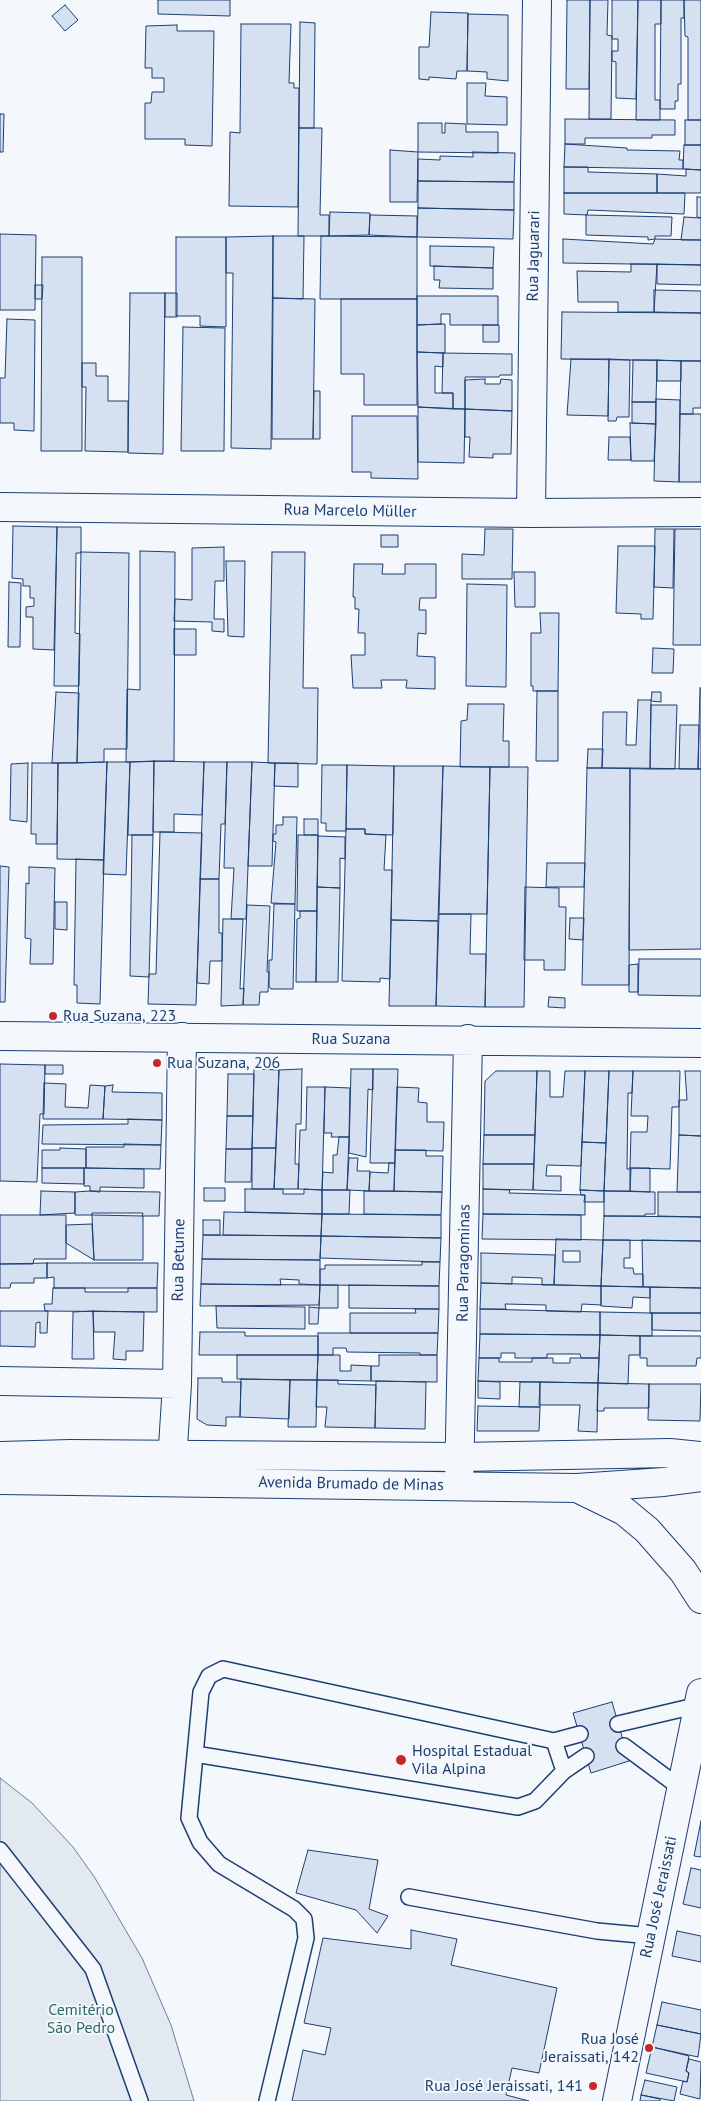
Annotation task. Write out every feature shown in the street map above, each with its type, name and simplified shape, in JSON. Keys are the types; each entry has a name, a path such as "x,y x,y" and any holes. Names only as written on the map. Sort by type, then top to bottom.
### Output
{"street":[{"name":"Rua Jaguarari","path":"531,513 537,0"},
{"name":"Rua Marcelo Müller","path":"0,507 531,513 701,512"},
{"name":"Rua Suzana","path":"0,1036 468,1039 701,1043"},
{"name":"Rua Betume","path":"171,1482 177,1384 182,1037"},
{"name":"Rua Paragominas","path":"459,1486 468,1039"},
{"path":"0,1381 177,1384"},
{"name":"Avenida Brumado de Minas","path":"0,1456 460,1457 670,1453 701,1456"},
{"name":"Avenida Brumado de Minas","path":"0,1480 577,1488 664,1482 701,1477"},
{"path":"577,1488 624,1511 647,1530 683,1571 701,1599"},
{"name":"Rua José Jeraissati","path":"617,2101 700,1701"}],"lane":[{"path":"267,2101 306,1938 304,1919 294,1909 219,1864 200,1842 189,1818 201,1692 209,1676 223,1669 554,1741 580,1734"},
{"path":"618,1724 700,1701"},
{"path":"554,1741 564,1771"},
{"path":"624,1746 682,1789"},
{"path":"195,1754 518,1807 535,1801 564,1771 586,1756"},
{"path":"0,1850 93,1968 140,2101"},
{"path":"409,1897 598,1931 651,1936"}],"green space":[{"name":"Cemitério São Pedro","path":"0,1778 32,1803 73,1847 95,1878 142,1958 171,2025 194,2101 0,2101"}],"building":[{"path":"158,0 230,0 230,16 158,14"},
{"path":"567,0 590,0 589,89 566,89"},
{"path":"590,0 608,0 607,35 612,36 611,119 589,119"},
{"path":"612,0 638,0 636,99 616,98 616,62 612,61 612,51 618,51 618,39 612,39"},
{"path":"638,0 661,0 661,24 655,24 655,100 660,100 660,120 636,120"},
{"path":"661,0 684,0 684,18 681,18 681,84 678,84 678,101 675,101 675,109 660,109"},
{"path":"684,0 701,0 701,120 688,120 688,37 685,36"},
{"path":"65,5 78,20 65,31 52,16"},
{"path":"431,12 468,13 467,71 457,71 456,79 429,77 429,80 419,79 419,47 429,47"},
{"path":"468,14 508,15 508,81 487,79 487,72 467,71"},
{"path":"300,22 315,23 314,128 299,128"},
{"path":"241,24 291,24 289,83 294,83 294,88 299,88 298,207 229,206 230,132 240,133"},
{"path":"177,25 177,31 214,31 212,146 185,145 185,139 145,139 145,103 151,103 152,92 164,92 164,78 152,78 152,68 145,68 146,26"},
{"path":"467,83 486,83 485,96 507,97 507,125 467,124"},
{"path":"0,114 4,114 3,152 0,152"},
{"path":"565,119 675,120 675,135 652,135 652,138 585,138 585,144 565,144"},
{"path":"685,120 701,120 701,145 685,145"},
{"path":"418,123 442,123 442,133 445,133 445,123 466,124 466,132 498,132 498,153 418,152"},
{"path":"299,128 322,128 320,215 329,215 329,236 298,236"},
{"path":"565,144 627,148 627,150 680,151 679,160 683,160 683,169 564,167"},
{"path":"684,145 701,145 701,170 683,169"},
{"path":"390,150 418,152 417,202 390,202"},
{"path":"473,152 515,153 514,182 418,181 418,159 440,160 440,156 473,157"},
{"path":"564,167 588,167 588,172 657,174 657,193 564,193"},
{"path":"686,169 701,170 701,193 657,193 657,174 686,176"},
{"path":"418,181 514,182 514,210 418,208"},
{"path":"564,193 685,193 684,214 588,210 587,215 564,214"},
{"path":"697,197 701,197 701,218 697,217"},
{"path":"418,208 514,210 513,239 417,237"},
{"path":"330,212 370,213 369,235 329,236"},
{"path":"370,215 417,216 417,237 369,235"},
{"path":"586,215 672,217 671,236 655,236 655,239 648,240 648,237 586,235"},
{"path":"684,217 701,218 701,240 681,240"},
{"path":"0,234 36,235 35,310 0,310"},
{"path":"273,236 271,449 231,448 233,273 226,273 226,237"},
{"path":"273,236 304,236 303,299 273,298"},
{"path":"321,236 417,237 417,299 320,299"},
{"path":"176,237 226,237 226,327 200,326 200,316 176,316"},
{"path":"563,239 653,244 655,239 701,240 701,265 563,263"},
{"path":"430,246 494,247 493,268 430,266"},
{"path":"42,257 82,257 82,451 41,451"},
{"path":"631,264 657,264 654,312 618,312 618,302 578,302 577,271 631,272"},
{"path":"657,264 701,265 701,285 657,284"},
{"path":"434,266 493,268 493,289 439,288 440,280 434,280"},
{"path":"35,285 43,285 42,299 35,299"},
{"path":"654,290 701,291 701,313 654,312"},
{"path":"130,293 165,293 163,454 128,453"},
{"path":"165,293 177,293 177,317 165,317"},
{"path":"417,296 498,296 498,325 450,325 450,314 441,314 441,324 417,325"},
{"path":"273,298 315,299 313,439 272,439"},
{"path":"341,299 417,299 417,405 364,405 364,374 341,374"},
{"path":"562,312 701,313 701,361 561,359"},
{"path":"7,319 35,320 34,431 14,430 14,423 0,423 0,378 5,378"},
{"path":"445,324 445,353 417,352 417,325"},
{"path":"483,325 499,325 499,342 483,342"},
{"path":"183,327 225,328 224,451 181,451"},
{"path":"417,352 443,353 443,367 435,366 435,393 453,393 453,409 418,407"},
{"path":"443,353 512,354 512,375 465,377 465,409 453,409 453,393 442,393"},
{"path":"571,359 609,359 608,416 567,415"},
{"path":"609,359 630,360 629,417 617,417 616,421 608,421"},
{"path":"633,360 657,360 656,402 632,402"},
{"path":"657,360 681,361 681,381 657,381"},
{"path":"681,361 701,361 701,408 693,408 693,414 680,414"},
{"path":"82,363 96,363 96,376 108,376 108,401 128,401 128,452 85,451 86,387 82,387"},
{"path":"485,379 485,384 500,384 501,379 512,380 512,411 465,409 465,380"},
{"path":"314,391 320,391 320,439 313,439"},
{"path":"656,399 680,400 679,482 654,481"},
{"path":"632,402 656,402 656,424 632,423"},
{"path":"418,407 465,409 464,463 418,462"},
{"path":"465,409 512,411 511,454 493,454 493,458 469,457 470,437 465,437"},
{"path":"680,414 701,414 701,482 679,482"},
{"path":"352,416 417,416 418,479 371,478 371,472 352,472"},
{"path":"630,423 656,424 654,461 631,461"},
{"path":"609,437 630,437 631,460 608,460"},
{"path":"13,526 57,527 54,650 33,649 33,617 26,617 26,607 34,606 34,598 30,598 30,586 23,586 23,579 12,578"},
{"path":"57,527 81,527 81,553 76,553 75,633 80,634 79,686 54,686"},
{"path":"485,529 513,529 512,579 462,579 462,554 484,555"},
{"path":"655,529 674,529 673,588 654,587"},
{"path":"675,529 701,529 701,645 673,645"},
{"path":"381,535 398,535 398,547 381,547"},
{"path":"618,546 655,546 653,619 641,619 641,614 616,613"},
{"path":"224,547 224,581 215,581 214,619 224,619 224,632 212,631 212,622 174,621 175,599 192,600 192,548"},
{"path":"140,551 175,552 174,761 126,762 127,689 140,690"},
{"path":"81,552 129,553 127,749 104,749 104,762 77,763"},
{"path":"272,552 305,552 303,688 318,688 317,764 268,763"},
{"path":"226,561 245,561 244,637 228,636"},
{"path":"354,564 383,564 382,574 405,574 405,564 436,564 436,598 420,598 419,610 426,610 426,634 418,633 417,656 435,657 435,689 406,688 407,680 381,680 382,688 353,688 351,655 365,655 365,633 358,633 359,609 355,609 355,597 353,597"},
{"path":"514,572 535,572 535,607 515,607"},
{"path":"9,582 21,583 20,647 8,647"},
{"path":"467,584 507,585 506,687 466,686"},
{"path":"540,613 559,613 558,691 533,691 533,686 531,686 531,633 541,633"},
{"path":"174,629 196,629 196,655 174,655"},
{"path":"653,648 674,649 673,673 652,673"},
{"path":"700,688 701,769 698,769"},
{"path":"537,691 558,691 558,761 536,761"},
{"path":"56,692 79,693 77,763 52,763"},
{"path":"652,692 661,692 661,702 651,701"},
{"path":"638,700 651,700 650,769 602,768 603,712 627,712 626,745 636,745"},
{"path":"468,704 504,704 503,741 509,741 509,767 460,767 461,721 467,720"},
{"path":"651,705 677,705 675,769 650,769"},
{"path":"680,725 699,725 698,769 679,769"},
{"path":"588,749 603,749 602,768 587,768"},
{"path":"154,761 153,835 128,835 130,762"},
{"path":"154,761 204,762 202,815 174,814 174,832 153,832"},
{"path":"107,762 104,860 57,859 58,763"},
{"path":"107,762 130,762 126,875 103,874"},
{"path":"204,762 227,762 225,824 221,824 219,879 200,879"},
{"path":"227,762 252,762 246,919 231,919 234,868 224,868"},
{"path":"252,762 275,763 272,866 248,866"},
{"path":"28,763 27,822 10,820 11,764"},
{"path":"32,763 58,763 57,844 36,844 36,834 31,834"},
{"path":"275,763 298,763 298,787 274,786"},
{"path":"322,765 347,765 346,831 326,831 326,823 321,823"},
{"path":"347,765 394,766 393,835 365,834 365,829 346,829"},
{"path":"394,766 443,766 438,921 391,920"},
{"path":"443,766 490,767 487,914 439,914"},
{"path":"490,767 528,767 524,1007 485,1007"},
{"path":"587,768 630,768 629,985 582,985"},
{"path":"630,768 701,769 701,949 629,950"},
{"path":"283,817 297,817 295,904 271,903 276,842 273,841 273,834 276,834 276,825 283,825"},
{"path":"304,819 318,819 318,835 304,835"},
{"path":"346,829 365,829 365,834 386,835 384,870 392,870 390,979 380,978 380,982 342,981"},
{"path":"160,832 202,833 196,1005 148,1004 149,974 156,974"},
{"path":"132,835 153,835 149,977 130,976"},
{"path":"298,835 318,835 317,911 297,911"},
{"path":"318,836 345,837 345,859 340,858 340,888 317,887"},
{"path":"76,859 104,860 100,1004 77,1003 77,985 74,985"},
{"path":"547,863 585,863 584,887 546,887"},
{"path":"0,866 9,867 5,1002 0,1002"},
{"path":"29,867 55,868 53,964 30,964 31,939 25,938 26,883 29,884"},
{"path":"200,879 219,879 219,933 222,933 222,961 210,961 209,984 197,983"},
{"path":"317,887 340,888 338,982 316,982"},
{"path":"525,887 559,888 559,907 566,907 565,970 544,970 544,960 524,960"},
{"path":"55,902 67,902 67,930 55,929"},
{"path":"274,904 295,904 293,989 271,989 269,986 269,960 272,960"},
{"path":"247,905 270,906 268,992 260,992 259,1005 243,1005"},
{"path":"300,911 317,911 316,982 296,982 297,919 300,918"},
{"path":"439,914 471,914 470,954 486,954 485,1007 436,1006"},
{"path":"570,918 584,918 583,940 569,939"},
{"path":"223,919 243,919 240,989 244,988 243,1005 221,1006"},
{"path":"391,920 438,921 436,1006 389,1006"},
{"path":"639,959 701,959 701,996 638,995"},
{"path":"638,964 638,992 629,992 629,965"},
{"path":"549,997 565,998 565,1008 548,1007"},
{"path":"0,1064 45,1065 44,1114 40,1114 37,1182 0,1181"},
{"path":"45,1065 63,1065 63,1074 45,1074"},
{"path":"254,1069 279,1070 276,1148 252,1148"},
{"path":"302,1069 301,1124 296,1124 295,1164 299,1164 298,1189 274,1189 279,1070"},
{"path":"351,1069 373,1069 373,1090 368,1089 366,1157 349,1153"},
{"path":"373,1069 398,1069 395,1163 370,1163"},
{"path":"496,1071 537,1071 535,1135 484,1135 485,1081"},
{"path":"537,1071 550,1071 550,1097 563,1097 565,1071 585,1071 581,1166 547,1165 546,1176 561,1176 561,1191 533,1190"},
{"path":"585,1071 609,1071 606,1143 582,1142"},
{"path":"609,1071 633,1071 632,1093 628,1093 627,1169 631,1169 630,1191 604,1191"},
{"path":"633,1071 680,1071 679,1107 672,1107 670,1169 630,1168 631,1132 647,1132 648,1116 631,1116"},
{"path":"685,1071 701,1071 701,1136 679,1135 679,1100 687,1100"},
{"path":"228,1074 254,1074 253,1116 227,1116"},
{"path":"44,1083 66,1084 65,1107 88,1108 90,1085 105,1086 103,1119 43,1119"},
{"path":"113,1085 112,1092 162,1093 162,1120 103,1119 105,1086"},
{"path":"307,1087 325,1087 322,1190 298,1189 300,1130 306,1130"},
{"path":"325,1087 350,1088 349,1137 331,1137 332,1133 324,1133"},
{"path":"397,1087 419,1088 418,1102 427,1103 427,1122 444,1122 443,1151 395,1150"},
{"path":"227,1116 253,1116 252,1149 226,1149"},
{"path":"128,1119 162,1120 161,1145 42,1144 43,1125 128,1124"},
{"path":"484,1135 535,1135 534,1164 483,1164"},
{"path":"679,1135 701,1136 701,1192 677,1192"},
{"path":"339,1137 349,1137 347,1190 322,1190 323,1172 333,1173 333,1155 337,1155"},
{"path":"582,1142 606,1143 604,1191 580,1190"},
{"path":"124,1144 161,1145 160,1169 86,1168 86,1147 124,1147"},
{"path":"60,1148 86,1149 86,1168 42,1168 42,1150 60,1150"},
{"path":"252,1148 276,1148 274,1189 252,1189"},
{"path":"226,1149 252,1149 251,1182 225,1182"},
{"path":"395,1150 426,1150 426,1156 443,1156 442,1192 394,1191"},
{"path":"349,1158 358,1158 357,1171 370,1171 369,1191 347,1190"},
{"path":"389,1163 395,1163 394,1191 369,1191 370,1172 388,1173"},
{"path":"483,1164 534,1164 533,1190 483,1189"},
{"path":"42,1168 84,1168 84,1184 42,1183"},
{"path":"84,1168 144,1169 144,1188 100,1187 100,1192 90,1191 90,1186 84,1186"},
{"path":"630,1168 650,1168 650,1192 630,1191"},
{"path":"204,1188 225,1188 225,1201 204,1201"},
{"path":"245,1189 283,1189 283,1194 304,1194 304,1189 322,1190 322,1214 245,1212"},
{"path":"483,1189 510,1190 509,1193 585,1195 585,1215 483,1214"},
{"path":"322,1190 350,1190 349,1214 322,1214"},
{"path":"580,1190 604,1191 604,1202 584,1202 585,1195 581,1195"},
{"path":"41,1191 75,1192 75,1213 40,1215"},
{"path":"364,1191 442,1192 441,1215 364,1214"},
{"path":"604,1191 655,1192 655,1214 645,1214 645,1216 604,1216"},
{"path":"75,1192 160,1192 159,1216 142,1216 143,1213 75,1215"},
{"path":"658,1192 701,1192 701,1217 658,1216"},
{"path":"224,1212 322,1214 321,1236 223,1235"},
{"path":"322,1214 441,1215 441,1238 321,1236"},
{"path":"483,1214 581,1215 581,1240 482,1239"},
{"path":"0,1215 66,1215 66,1259 34,1259 33,1264 0,1264"},
{"path":"92,1215 143,1216 143,1260 94,1260"},
{"path":"604,1216 701,1217 701,1241 603,1240"},
{"path":"203,1220 220,1220 220,1235 203,1235"},
{"path":"92,1224 94,1260 66,1243 66,1225"},
{"path":"203,1235 321,1236 320,1260 202,1259"},
{"path":"321,1236 441,1238 440,1262 320,1258"},
{"path":"556,1239 603,1240 601,1286 554,1285","holes":["563,1251 580,1251 580,1262 563,1262"]},
{"path":"603,1240 630,1240 630,1258 624,1258 624,1268 633,1268 634,1274 643,1274 643,1287 601,1286"},
{"path":"642,1240 701,1241 701,1288 643,1287"},
{"path":"481,1253 555,1255 554,1285 542,1285 542,1278 512,1277 512,1284 481,1283"},
{"path":"202,1259 320,1260 320,1285 299,1284 299,1280 280,1279 281,1285 201,1284"},
{"path":"422,1262 440,1262 439,1286 320,1285 320,1269 325,1269 325,1265 422,1265"},
{"path":"47,1263 158,1263 157,1288 54,1288 54,1277 47,1278"},
{"path":"47,1263 47,1278 34,1278 34,1283 11,1283 10,1288 0,1288 0,1264"},
{"path":"481,1283 601,1286 601,1305 582,1304 581,1312 546,1311 546,1305 505,1304 506,1309 480,1309"},
{"path":"201,1284 320,1285 319,1305 200,1306"},
{"path":"320,1285 338,1285 338,1308 319,1308"},
{"path":"349,1285 439,1286 439,1309 349,1308"},
{"path":"601,1286 650,1287 650,1298 633,1297 632,1308 601,1306"},
{"path":"650,1287 701,1288 701,1313 650,1313"},
{"path":"53,1288 85,1288 85,1292 128,1292 128,1288 157,1288 157,1312 45,1311 44,1304 52,1304"},
{"path":"216,1306 305,1307 305,1329 217,1328"},
{"path":"309,1307 319,1308 318,1324 309,1324"},
{"path":"415,1309 439,1309 438,1333 350,1333 350,1313 416,1313"},
{"path":"480,1309 600,1312 600,1335 480,1334"},
{"path":"0,1311 48,1311 47,1333 40,1333 40,1322 36,1323 35,1347 0,1346"},
{"path":"93,1311 144,1312 143,1351 126,1351 126,1360 113,1359 115,1332 94,1332"},
{"path":"93,1311 94,1359 72,1359 73,1312"},
{"path":"600,1312 652,1313 652,1336 600,1335"},
{"path":"652,1313 701,1313 701,1331 652,1330"},
{"path":"200,1332 245,1332 245,1336 318,1336 318,1355 199,1355"},
{"path":"318,1333 438,1333 437,1355 347,1352 346,1348 333,1348 333,1355 318,1355"},
{"path":"480,1334 600,1335 599,1358 581,1358 580,1354 547,1354 547,1358 515,1358 515,1353 501,1353 501,1358 479,1358"},
{"path":"600,1335 640,1336 640,1355 629,1355 628,1384 598,1383"},
{"path":"640,1336 701,1336 701,1358 697,1358 696,1366 647,1366 647,1358 640,1358"},
{"path":"237,1355 318,1355 317,1380 237,1379"},
{"path":"318,1355 340,1355 340,1371 351,1371 351,1365 371,1366 371,1381 317,1380"},
{"path":"379,1355 437,1355 437,1382 371,1381 371,1366 379,1366"},
{"path":"479,1358 499,1358 499,1362 532,1362 532,1358 553,1358 553,1363 570,1363 570,1358 599,1358 598,1383 478,1381"},
{"path":"198,1378 222,1378 222,1382 241,1382 240,1417 226,1417 226,1426 207,1425 197,1419"},
{"path":"241,1379 290,1380 289,1419 240,1417"},
{"path":"290,1380 317,1380 316,1427 288,1427"},
{"path":"317,1380 338,1380 338,1384 376,1385 375,1428 325,1427 327,1407 316,1407"},
{"path":"376,1381 426,1382 425,1429 375,1428"},
{"path":"478,1381 500,1382 500,1399 478,1398"},
{"path":"520,1382 540,1382 540,1407 519,1407"},
{"path":"540,1382 598,1383 597,1432 578,1431 580,1405 539,1405"},
{"path":"598,1383 649,1384 649,1408 604,1408 604,1411 597,1411"},
{"path":"649,1384 701,1384 700,1421 648,1420"},
{"path":"478,1406 540,1407 539,1431 477,1431"},
{"path":"612,1702 629,1761 591,1773 573,1713"},
{"path":"701,1821 701,1857 694,1856"},
{"path":"308,1850 378,1860 369,1909 388,1916 377,1933 356,1910 296,1893"},
{"path":"691,1868 701,1870 701,1908 683,1904"},
{"path":"411,1930 457,1939 451,1965 557,1988 539,2073 512,2068 506,2095 529,2101 292,2101 303,2050 325,2055 331,2028 304,2023 323,1938 411,1949"},
{"path":"677,1931 701,1936 701,1962 672,1956"},
{"path":"662,2002 701,2010 701,2034 657,2025"},
{"path":"657,2025 701,2034 698,2057 652,2047"},
{"path":"652,2047 689,2056 686,2071 689,2073 687,2082 646,2073"},
{"path":"689,2059 701,2062 700,2099 680,2094 683,2081 687,2082 689,2073 686,2071"},
{"path":"645,2080 677,2087 674,2101 641,2095"},
{"path":"641,2095 660,2099 660,2101 640,2101"}],"place":[{"name":"Rua Suzana, 223","path":"53,1016"},
{"name":"Rua Suzana, 206","path":"157,1063"},
{"name":"Hospital Estadual Vila Alpina","path":"401,1760"},
{"name":"Rua José Jeraissati, 142","path":"649,2048"},
{"name":"Rua José Jeraissati, 141","path":"593,2086"}]}
